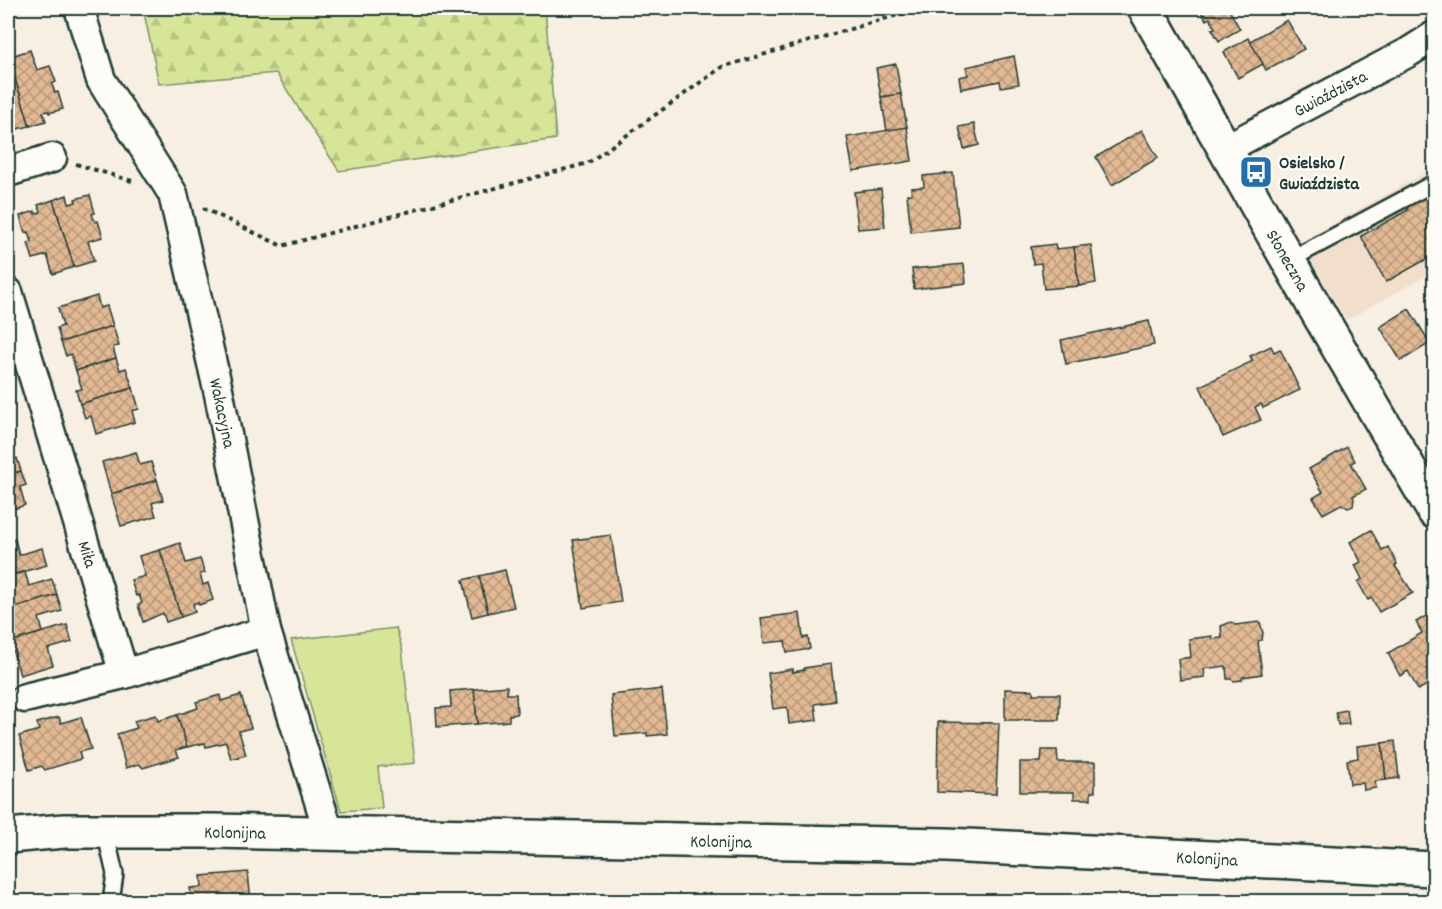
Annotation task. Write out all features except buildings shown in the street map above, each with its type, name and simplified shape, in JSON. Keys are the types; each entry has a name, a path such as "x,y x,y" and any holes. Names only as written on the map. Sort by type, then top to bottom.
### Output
{"street":[{"name":"Wakacyjna","path":"79,8 101,80 173,194 219,394 266,632 329,833"},
{"name":"Słoneczna","path":"1145,8 1289,263 1434,511"},
{"name":"Gwiaździsta","path":"1225,149 1409,52 1434,36"},
{"path":"8,172 52,158"},
{"name":"Miła","path":"8,292 124,674"},
{"path":"25,698 124,674 266,632"},
{"name":"Kolonijna","path":"8,836 64,831 329,833 946,845 1434,869"}],"lane":[{"path":"1289,263 1299,255 1434,183"},
{"path":"105,831 115,874 111,902"}],"path":[{"path":"52,158 173,194 282,246 588,163 722,68 921,8"}],"shaded area":[{"path":"1434,168 1434,272 1346,320 1300,242"},
{"path":"1275,896 1413,901 1276,902"}],"green space":[{"path":"143,8 459,8 461,12 545,8 556,139 339,171 276,73 159,84"},
{"path":"396,628 402,648 415,763 378,767 382,808 341,811 291,640"}],"place":[{"name":"Osielsko / Gwiaździsta","path":"1256,172"}]}
